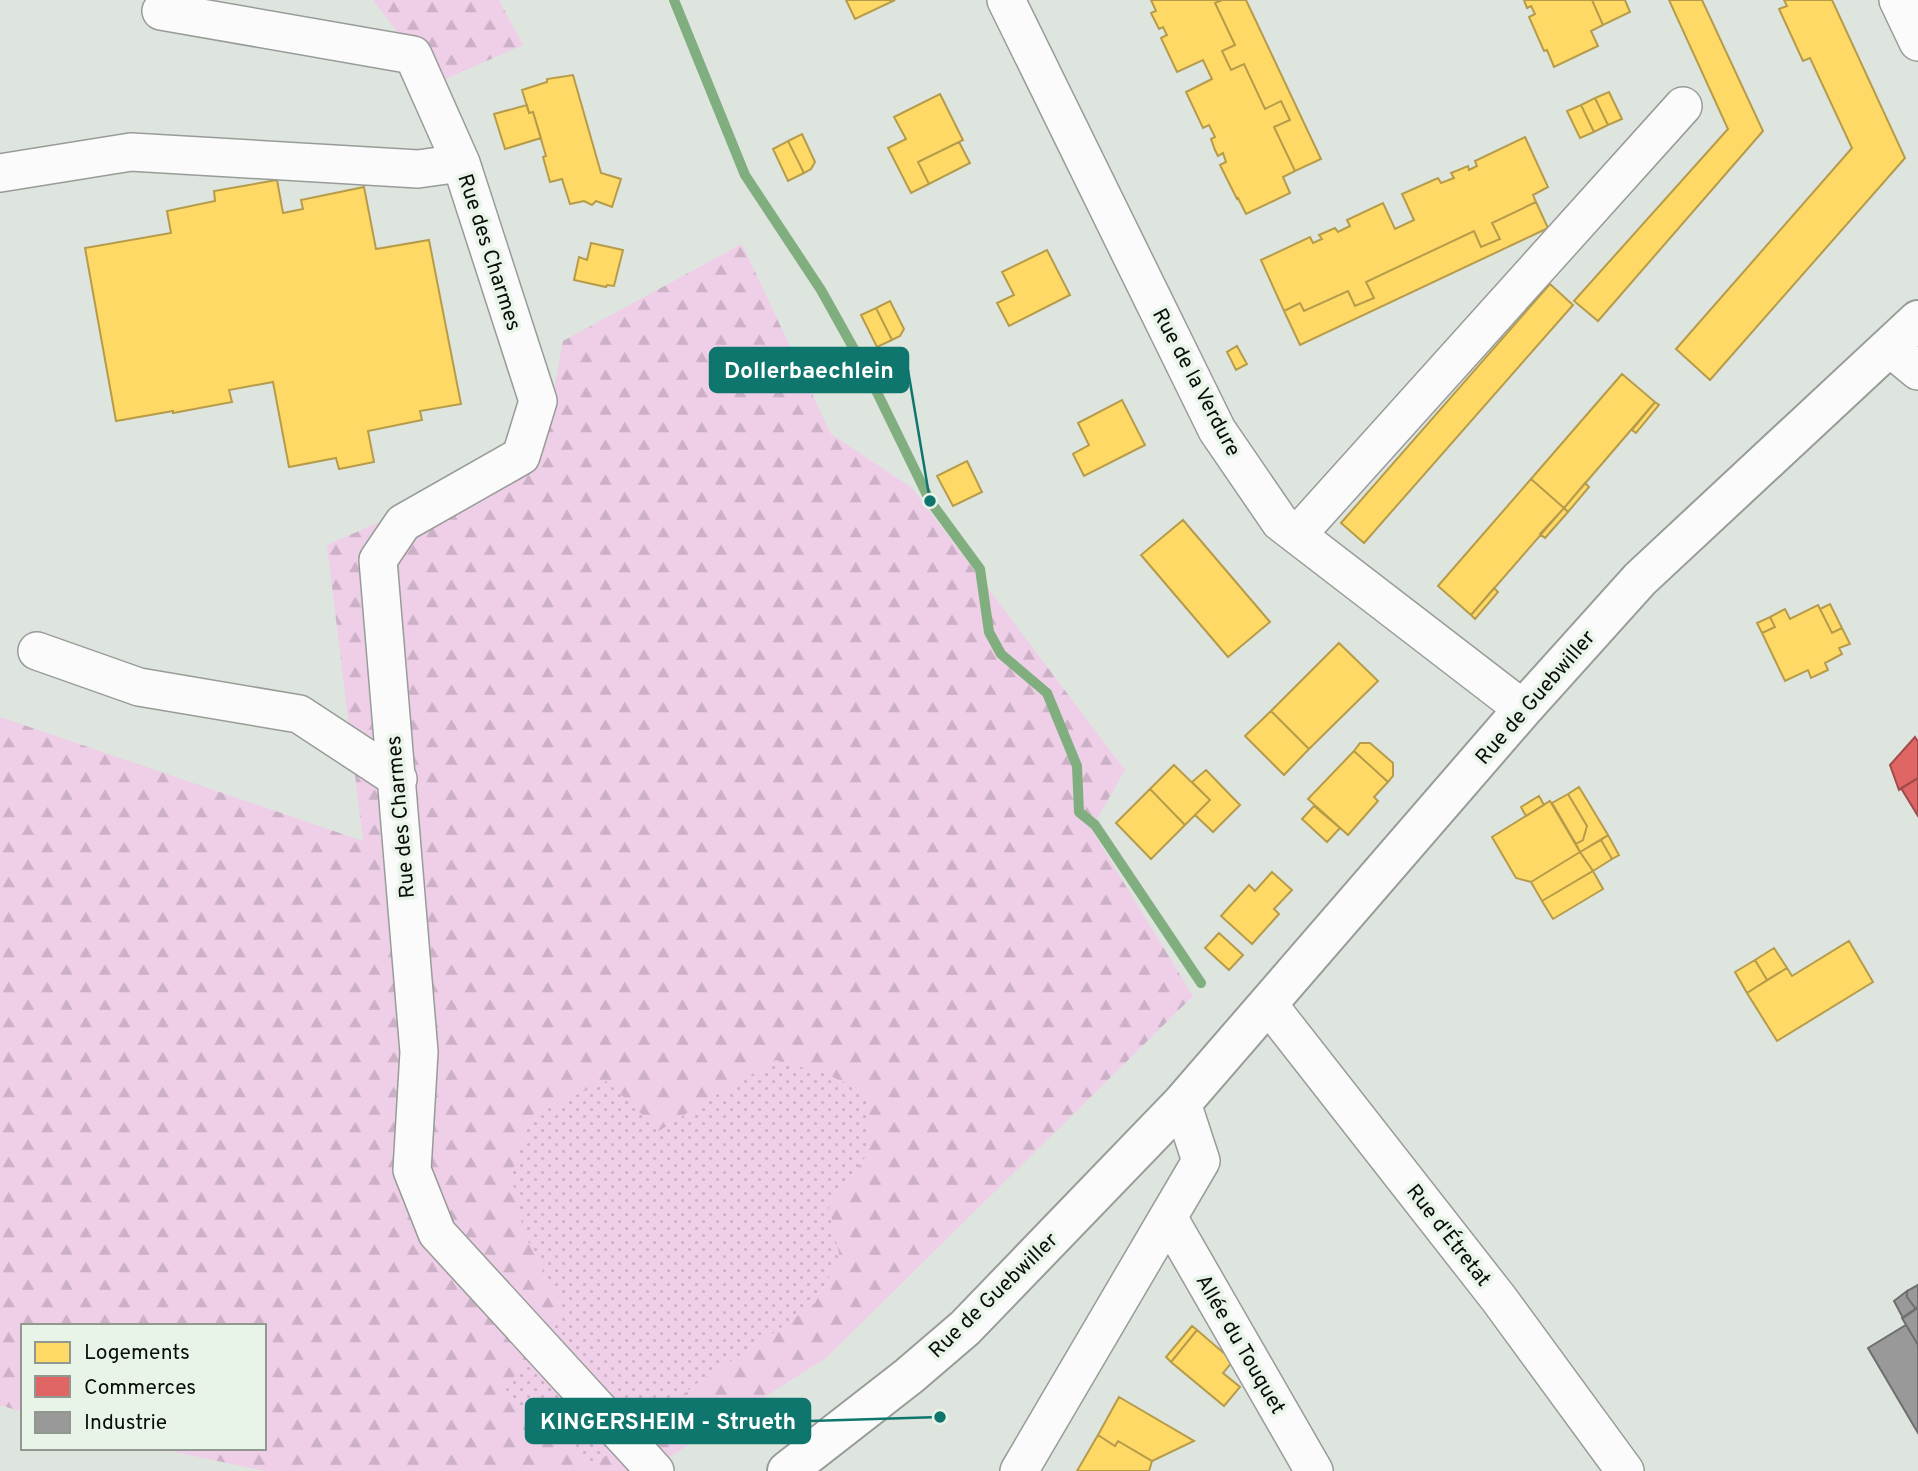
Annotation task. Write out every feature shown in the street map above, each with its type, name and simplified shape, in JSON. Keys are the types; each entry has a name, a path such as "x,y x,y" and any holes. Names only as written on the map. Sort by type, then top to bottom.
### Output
{"main road":[{"name":"Rue de Guebwiller","path":"787,1471 909,1376 965,1328 1182,1103 1523,709 1640,579 1918,320"}],"street":[{"name":"Rue de la Verdure","path":"1006,0 1217,430 1280,522 1523,709"},
{"path":"1898,0 1918,42"},
{"name":"Rue des Charmes","path":"161,10 413,55 461,163 537,401 521,456 403,523 378,560 419,1052 412,1170 437,1233 655,1471"},
{"path":"1297,535 1684,106"},
{"name":"Rue des Charmes","path":"0,173 131,152 418,169 461,163"},
{"path":"1889,347 1918,370"},
{"path":"37,651 139,688 299,714 398,779"},
{"name":"Rue d'Étretat","path":"1268,1004 1499,1299 1625,1471"},
{"path":"1018,1471 1201,1161 1182,1103"},
{"name":"Allée du Touquet","path":"1167,1217 1314,1471"}],"green space":[{"path":"373,0 499,0 523,45 436,83"},
{"path":"742,244 831,434 912,488 1125,770 1091,829 1193,996 826,1358 647,1471 265,1471 165,1450 266,1450 266,1324 21,1324 21,1411 0,1405 0,717 363,841 327,545 543,450 563,341","holes":["776,1060 826,1074 869,1094 867,1155 829,1206 840,1258 815,1303 699,1382 589,1469 560,1431 502,1393 564,1311 524,1234 511,1176 530,1116 607,1081 659,1131"]},
{"path":"776,1060 826,1074 869,1094 867,1155 829,1206 840,1258 815,1303 699,1382 589,1470 560,1431 502,1393 564,1311 524,1234 511,1176 530,1116 607,1080 659,1131"}],"building: Logements":[{"path":"846,0 895,0 855,19"},
{"path":"1151,0 1222,0 1215,3 1235,45 1222,51 1231,70 1244,64 1265,109 1281,101 1290,120 1274,127 1295,171 1283,177 1290,193 1246,214 1220,165 1226,162 1223,153 1218,156 1211,139 1215,137 1209,125 1203,128 1186,92 1212,79 1203,60 1177,72 1161,38 1167,35 1163,27 1159,29 1151,13 1156,11"},
{"path":"1222,0 1246,0 1321,159 1295,171 1274,127 1290,120 1281,101 1265,109 1244,64 1231,70 1222,51 1235,45 1215,3"},
{"path":"1524,0 1592,0 1603,25 1591,31 1598,46 1554,67 1529,17 1535,14 1531,6 1527,8"},
{"path":"1592,0 1625,0 1630,12 1603,25"},
{"path":"1669,0 1702,0 1763,131 1598,321 1574,301 1728,129"},
{"path":"1784,0 1832,0 1905,158 1710,380 1676,349 1852,148 1810,58 1803,61 1779,9 1787,6"},
{"path":"573,75 601,173 621,179 612,207 596,201 592,205 584,201 570,204 562,179 550,182 543,157 546,156 533,112 529,113 522,90 547,82 547,79"},
{"path":"1609,92 1622,119 1608,125 1595,98"},
{"path":"940,94 963,140 918,162 929,184 911,193 888,148 906,139 894,117"},
{"path":"1595,98 1608,125 1594,132 1581,105"},
{"path":"527,105 529,113 533,112 541,138 505,149 494,114"},
{"path":"1581,105 1594,132 1580,138 1567,111"},
{"path":"802,134 815,162 811,169 804,173 788,141"},
{"path":"1525,137 1548,187 1533,195 1536,202 1492,223 1500,239 1481,247 1474,231 1366,282 1374,298 1355,306 1348,291 1304,311 1300,303 1284,311 1261,260 1310,237 1313,243 1322,239 1319,235 1335,228 1338,232 1350,226 1347,220 1383,203 1395,229 1414,220 1402,194 1438,178 1441,183 1454,178 1451,173 1468,166 1469,170 1477,166 1475,161"},
{"path":"788,141 804,173 788,181 773,149"},
{"path":"959,142 970,163 929,184 918,162"},
{"path":"277,180 283,213 303,209 301,200 364,187 376,249 429,240 461,404 420,411 422,420 368,431 374,462 339,469 336,458 289,467 273,382 229,390 232,402 116,421 85,248 171,233 167,211 215,201 214,191"},
{"path":"1536,202 1548,228 1300,345 1284,311 1300,303 1304,311 1348,291 1355,306 1374,298 1366,282 1474,231 1481,247 1500,239 1492,223"},
{"path":"591,243 623,250 614,286 606,287 574,280 579,257 587,260"},
{"path":"1047,250 1070,295 1009,326 997,303 1014,295 1002,272"},
{"path":"1550,284 1573,305 1364,543 1341,523"},
{"path":"890,301 904,329 900,336 892,340 876,308"},
{"path":"876,308 892,340 877,347 861,315"},
{"path":"1237,346 1247,364 1236,370 1227,352"},
{"path":"1622,374 1655,402 1564,508 1531,479"},
{"path":"1122,400 1145,445 1084,476 1073,454 1089,445 1078,423"},
{"path":"1655,402 1659,405 1636,433 1632,430"},
{"path":"967,461 982,492 953,506 937,476"},
{"path":"1531,479 1564,508 1471,615 1438,586"},
{"path":"1585,483 1589,487 1568,512 1564,508"},
{"path":"1564,508 1568,512 1545,538 1540,534"},
{"path":"1183,520 1270,622 1228,657 1141,555"},
{"path":"1494,588 1498,592 1475,619 1471,615"},
{"path":"1830,604 1842,628 1832,633 1820,609"},
{"path":"1818,605 1832,633 1842,628 1850,644 1839,648 1842,654 1825,663 1828,670 1811,678 1808,670 1785,681 1762,633 1775,627 1770,617 1785,609 1790,619"},
{"path":"1770,617 1775,627 1762,633 1757,623"},
{"path":"1339,643 1378,681 1309,749 1271,711"},
{"path":"1271,711 1309,749 1284,775 1245,736"},
{"path":"1360,743 1370,743 1393,763 1393,776 1388,782 1354,751"},
{"path":"1354,751 1388,782 1374,797 1378,801 1348,835 1308,799"},
{"path":"1174,765 1210,800 1185,825 1150,789"},
{"path":"1206,770 1240,805 1213,832 1195,815 1210,800 1192,782"},
{"path":"1579,787 1608,835 1580,852 1576,844 1583,840 1587,826 1568,794"},
{"path":"1150,789 1185,825 1151,859 1116,823"},
{"path":"1568,794 1587,826 1583,840 1576,844 1552,803"},
{"path":"1539,796 1544,805 1526,816 1521,807"},
{"path":"1550,801 1580,852 1531,882 1516,878 1492,837"},
{"path":"1314,806 1340,828 1327,842 1302,819"},
{"path":"1608,835 1619,855 1612,859 1601,840"},
{"path":"1601,840 1612,859 1593,871 1580,852"},
{"path":"1580,852 1593,871 1542,901 1531,882"},
{"path":"1593,871 1603,889 1553,919 1542,901"},
{"path":"1272,872 1292,890 1274,909 1279,914 1252,944 1221,916 1249,885 1255,891"},
{"path":"1219,933 1243,955 1229,970 1205,948"},
{"path":"1849,941 1873,982 1777,1041 1747,993 1787,968 1792,976"},
{"path":"1774,948 1787,968 1767,980 1755,960"},
{"path":"1755,960 1767,980 1747,993 1735,972"},
{"path":"1192,1326 1197,1330 1171,1362 1166,1357"},
{"path":"1197,1330 1233,1361 1223,1373 1240,1387 1224,1406 1171,1362"},
{"path":"1119,1397 1194,1441 1152,1461 1118,1441 1115,1446 1098,1435"},
{"path":"1098,1435 1115,1446 1118,1441 1152,1461 1149,1471 1077,1471"}],"building: Commerces":[{"path":"1915,737 1918,742 1918,778 1899,790 1890,765"},
{"path":"1918,778 1918,816 1901,788"}],"building: Industrie":[{"path":"1918,1285 1916,1309 1907,1297 1907,1291"},
{"path":"1907,1291 1907,1297 1916,1309 1903,1318 1894,1301"},
{"path":"1918,1307 1918,1345 1902,1318"},
{"path":"1906,1325 1918,1345 1918,1433 1868,1348"}],"waterway":[{"path":"674,0 745,175 821,290 869,376 930,501 980,569 989,632 1001,654 1047,693 1077,766 1079,812 1095,825 1201,983"}],"place":[{"name":"Dollerbaechlein","path":"930,501"},
{"name":"KINGERSHEIM - Strueth","path":"940,1417"}]}
